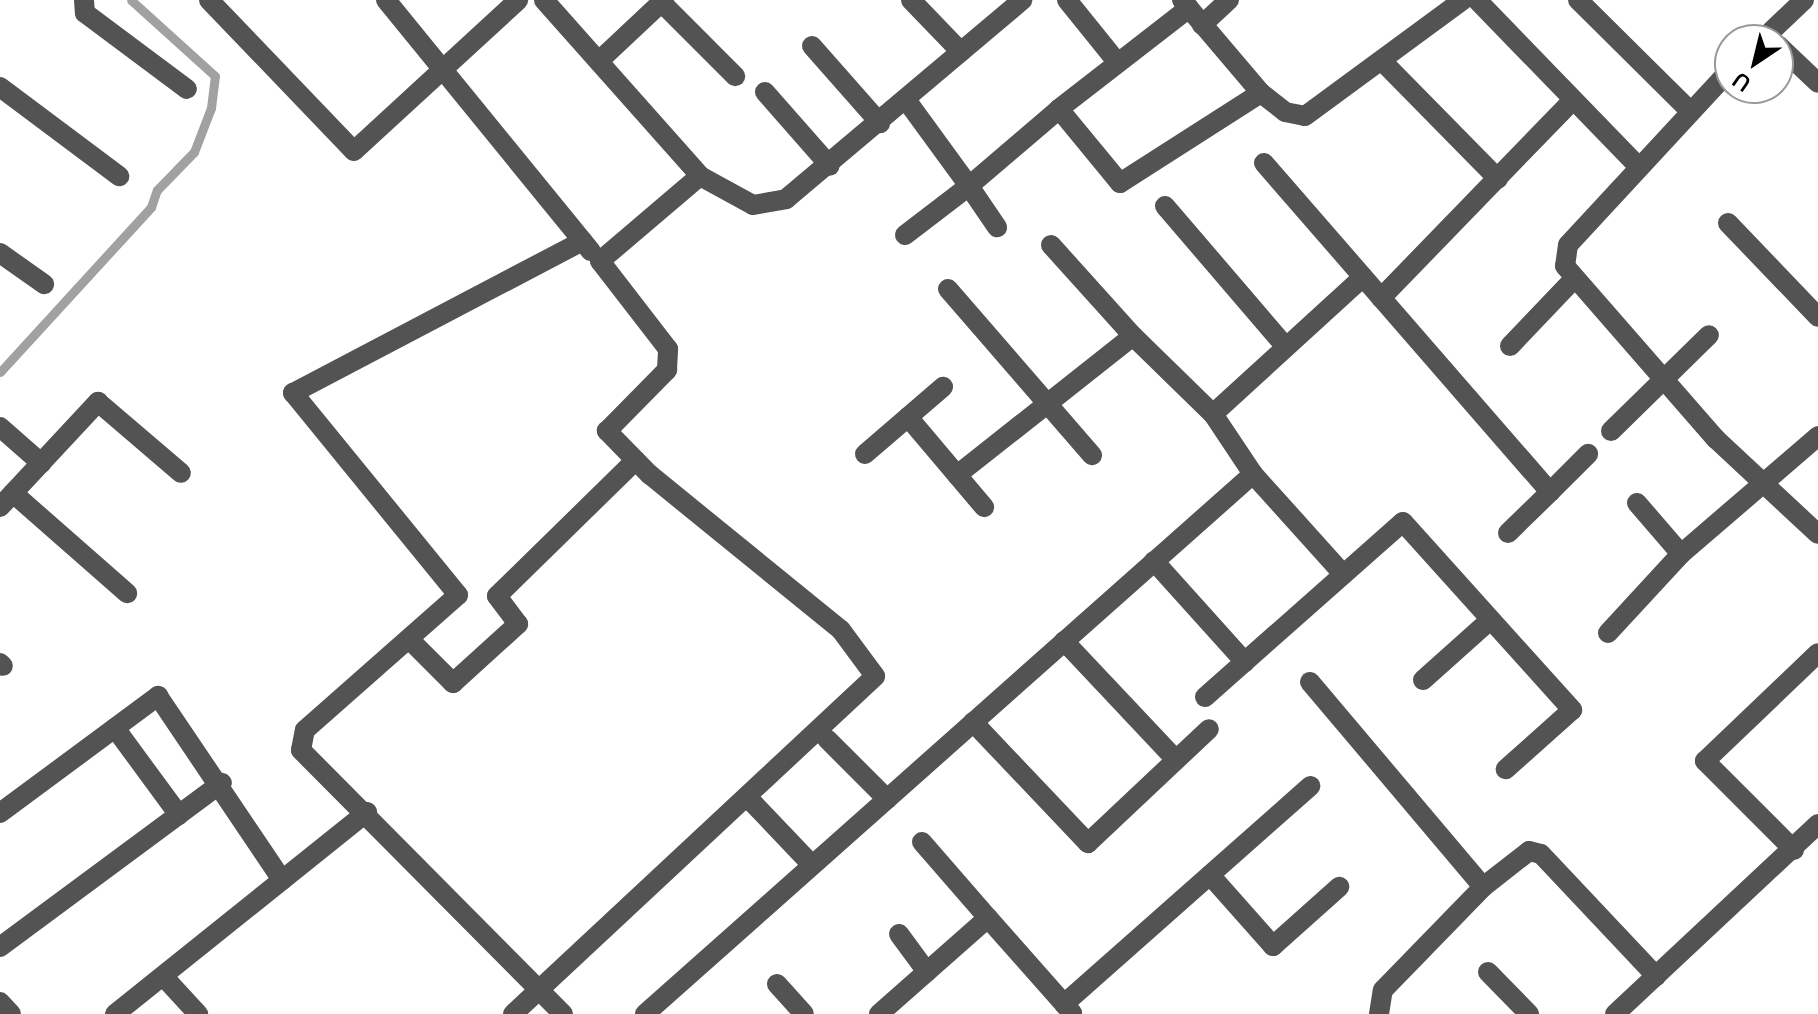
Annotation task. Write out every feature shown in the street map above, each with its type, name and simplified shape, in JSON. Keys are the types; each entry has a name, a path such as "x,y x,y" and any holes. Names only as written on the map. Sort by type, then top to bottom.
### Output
{"street":[{"path":"84,0 85,13 187,89"},
{"path":"209,0 354,151 518,0"},
{"path":"386,0 446,64 668,349 667,370 607,431 636,460 841,630 875,676 536,989 513,1014"},
{"path":"544,0 700,176 753,205 786,199 830,166 1022,0"},
{"path":"911,0 961,52"},
{"path":"1067,0 1117,62"},
{"path":"1202,25 1229,0"},
{"path":"905,235 969,186 1186,4 1261,93 1285,112 1305,116 1385,64 1463,0"},
{"path":"1477,0 1570,103 1638,166"},
{"path":"1578,0 1688,109"},
{"path":"1784,24 1804,0"},
{"path":"599,61 663,1 735,76"},
{"path":"812,46 880,123"},
{"path":"1794,62 1818,83"},
{"path":"1385,64 1498,179"},
{"path":"1714,85 1688,109 1563,254 1572,281 1716,439 1767,481 1818,534"},
{"path":"0,87 119,176"},
{"path":"765,92 830,166"},
{"path":"1059,109 1120,183 1261,93"},
{"path":"907,101 997,227"},
{"path":"1381,298 1570,103"},
{"path":"1264,163 1550,492"},
{"path":"600,261 700,176"},
{"path":"1165,206 1284,345"},
{"path":"1728,223 1818,317"},
{"path":"563,1014 299,743 326,709 410,640 458,595 293,393 583,241"},
{"path":"1051,245 1133,336 1213,414 1253,474 1343,574"},
{"path":"0,253 44,284"},
{"path":"1213,414 1284,345 1363,277"},
{"path":"1510,346 1572,281"},
{"path":"948,289 1042,404 1092,455"},
{"path":"1611,431 1709,335"},
{"path":"957,475 1042,404 1133,336"},
{"path":"865,454 943,387"},
{"path":"127,593 6,500 98,402 181,473"},
{"path":"908,417 984,507"},
{"path":"0,427 41,463"},
{"path":"1608,633 1681,554 1818,436"},
{"path":"1508,533 1588,454"},
{"path":"410,640 453,683 518,624 497,596 636,460"},
{"path":"645,1014 1253,474"},
{"path":"1637,503 1681,554"},
{"path":"1205,697 1403,522 1572,710 1506,769"},
{"path":"1154,561 1245,662"},
{"path":"1423,680 1490,620"},
{"path":"1064,641 1176,760"},
{"path":"1794,850 1705,761 1818,653"},
{"path":"1310,682 1483,887"},
{"path":"0,813 158,696 222,783 282,880"},
{"path":"973,722 1088,843 1209,729"},
{"path":"115,728 179,815"},
{"path":"827,739 887,799"},
{"path":"0,947 222,783"},
{"path":"922,842 1068,1009 1310,786"},
{"path":"752,802 812,865"},
{"path":"115,1014 367,812"},
{"path":"1615,1014 1815,833"},
{"path":"1379,1014 1383,990 1483,887 1529,851 1541,854 1656,976"},
{"path":"1210,875 1273,946 1339,887"},
{"path":"879,1014 988,918"},
{"path":"899,934 927,972"},
{"path":"1488,972 1529,1014"},
{"path":"163,976 198,1014"},
{"path":"777,984 804,1014"},
{"path":"0,1002 11,1014"}],"waterway":[{"path":"0,372 151,207 157,190 194,152 211,108 215,76 131,0"}]}
